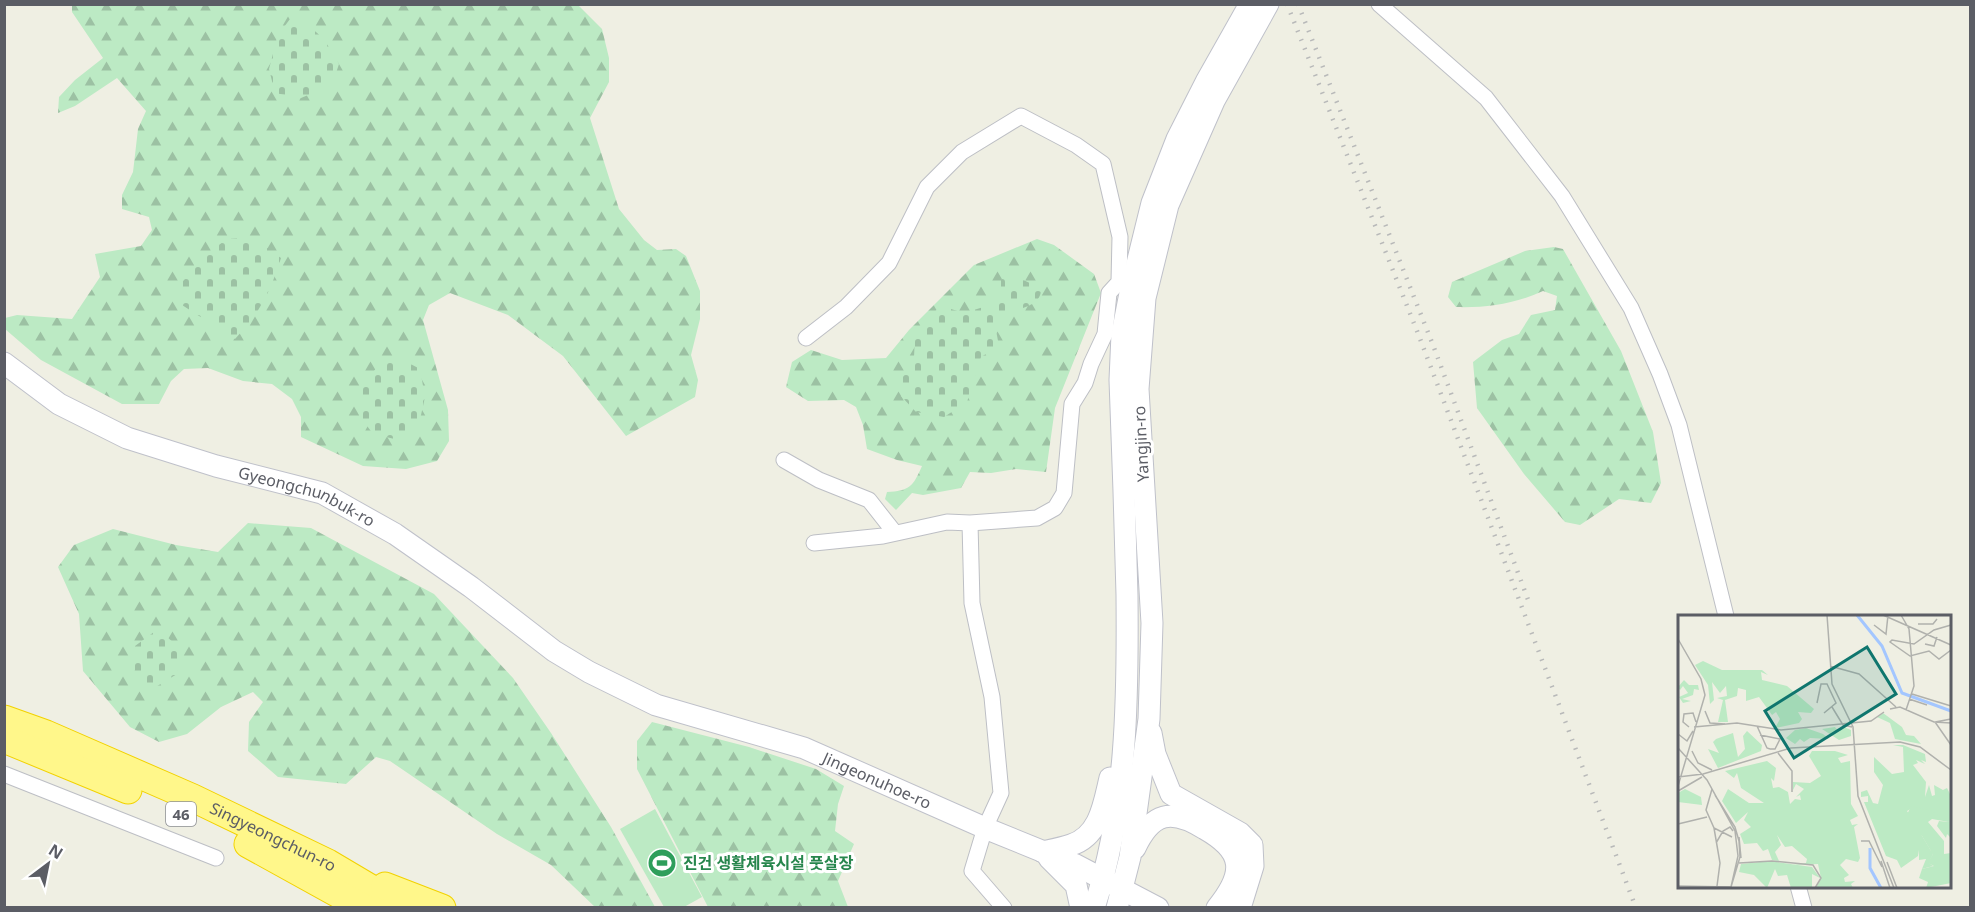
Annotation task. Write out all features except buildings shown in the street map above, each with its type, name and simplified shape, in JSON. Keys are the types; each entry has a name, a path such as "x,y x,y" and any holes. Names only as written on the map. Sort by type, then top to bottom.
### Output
{"highway":[{"name":"Singyeongchun-ro","path":"4,719 46,734 193,798 328,863 404,908"},
{"name":"Singyeongchun-ro","path":"4,739 130,791 252,846 359,905"},
{"path":"328,863 442,908"}],"main road":[{"name":"Yangjin-ro","path":"1094,908 1103,879 1118,810 1128,664 1120,380 1122,334 1152,203 1177,139 1250,4"},
{"name":"Yangjin-ro","path":"1120,898 1130,857 1149,719 1152,623 1138,389 1145,298 1168,205 1214,101 1268,4"},
{"name":"Gyeongchunbuk-ro","path":"4,363 59,404 127,438 216,466 322,493 395,534 471,587 554,651 589,672"},
{"name":"Jingeonuhoe-ro","path":"589,672 656,705 804,748 1103,879 1120,898 1158,908"},
{"path":"1149,719 1155,754 1171,794 1239,833 1252,845 1253,866 1239,908"},
{"path":"1042,852 1073,845 1090,835 1100,817 1114,762 1124,744"},
{"path":"1130,857 1143,830 1160,819 1175,816 1198,825 1228,844 1236,862 1234,879 1229,892 1217,908"},
{"path":"1042,852 1076,885 1081,908"}],"street":[{"path":"1379,4 1486,98 1562,196 1631,308 1679,425 1726,615"},
{"path":"806,338 846,307 889,263 927,187 962,152 1021,116 1076,145 1104,164 1119,234 1119,282 1109,293 1105,334 1085,382 1072,404 1064,493 1055,508 1037,518 970,523 946,522 895,533 814,543"},
{"path":"1119,234 1142,243"},
{"path":"784,460 819,480 869,500 895,533"},
{"path":"970,523 972,603 992,697 1001,793 986,828 972,871 1004,908"},
{"path":"4,774 216,858"},
{"path":"1799,888 1804,908"}],"green space":[{"path":"72,5 578,5 602,29 609,58 609,82 590,118 619,209 644,240 657,250 676,249 686,256 700,291 700,319 691,355 698,380 695,397 626,436 563,356 508,315 450,293 429,305 423,320 448,410 449,441 437,461 406,469 363,466 301,437 301,417 292,399 272,384 243,381 208,368 184,369 171,381 159,404 122,404 41,360 5,329 5,318 17,315 72,319 100,277 95,254 141,246 152,230 149,217 122,209 122,195 133,172 138,129 146,111 117,78 75,106 58,113 59,97 75,80 103,58 72,12"},
{"path":"290,19 314,30 330,48 339,64 332,85 301,98 275,93 269,69 278,35"},
{"path":"252,237 281,258 263,302 235,339 182,305 183,281 209,252 227,239"},
{"path":"1037,239 1054,245 1094,274 1101,293 1055,408 1046,472 1016,469 991,473 970,472 961,488 923,495 912,493 896,510 885,499 887,492 905,489 916,479 922,466 867,449 863,425 856,407 844,400 808,401 786,387 792,362 811,350 842,360 886,358 909,330 974,265"},
{"path":"1554,247 1563,249 1621,351 1653,432 1661,483 1651,503 1619,499 1580,525 1565,522 1524,474 1477,408 1473,362 1502,340 1519,334 1531,315 1555,310 1557,296 1543,291 1511,302 1467,307 1456,307 1448,297 1452,282 1525,251"},
{"path":"1019,278 1034,285 1042,280 1040,296 1032,304 1007,315 995,325 999,346 981,357 967,402 944,417 916,412 901,396 901,380 914,357 915,336 924,320 938,309 951,309 964,313 990,305 1001,291 1001,279"},
{"path":"403,360 420,369 425,397 419,424 399,440 373,434 359,415 356,391 381,363"},
{"path":"248,523 311,528 434,594 513,678 611,827 655,907 595,907 551,865 497,834 390,761 376,757 346,784 278,777 248,751 249,722 263,702 253,692 221,707 187,734 159,742 130,727 83,671 79,614 58,567 74,545 113,529 176,545 218,552"},
{"path":"158,629 183,651 177,674 154,688 136,681 131,649"},
{"path":"652,722 749,747 816,769 844,786 838,804 835,831 854,844 838,881 848,907 708,907 637,769 637,741"},
{"name":"진건 생활체육시설 풋살장","path":"655,809 702,897 684,907 664,907 620,829"}],"railway":[{"path":"1287,4 1419,336 1636,908"},
{"path":"1298,4 1433,345 1530,605"}],"place":[{"name":"진건 생활체육시설 풋살장","path":"662,863"}]}
